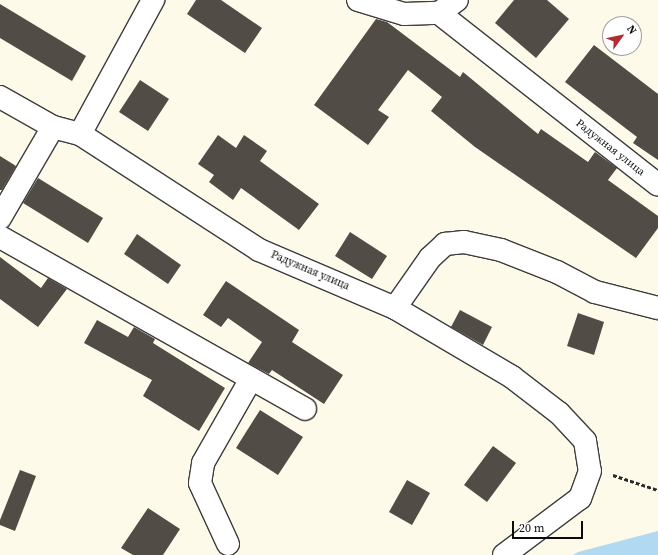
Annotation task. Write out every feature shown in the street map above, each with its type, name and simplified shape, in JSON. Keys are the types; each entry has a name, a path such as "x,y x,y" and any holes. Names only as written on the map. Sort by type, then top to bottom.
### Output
{"street":[{"path":"80,134 154,0"},
{"path":"358,0 404,14 439,13 457,0"},
{"name":"Радужная улица","path":"439,13 658,185"},
{"name":"Радужная улица","path":"0,97 53,127 80,134 259,250 395,308 512,377 559,413 585,442 600,471"},
{"path":"0,218 53,127"},
{"path":"0,237 305,410"},
{"path":"395,308 430,258 445,244 464,242 501,250 557,272 596,292 658,308"},
{"path":"228,544 200,483 203,463 251,379"},
{"path":"504,555 580,498 600,471"}],"path":[{"path":"600,471 658,490"}],"water":[{"path":"658,531 658,555 573,555 578,552"}],"building":[{"path":"196,0 221,0 262,28 245,53 187,14"},
{"path":"514,0 547,0 569,19 536,58 495,23"},
{"path":"0,4 86,56 72,81 0,38"},
{"path":"376,19 387,22 460,77 463,72 538,134 541,129 588,162 595,152 617,168 608,180 658,216 658,228 636,258 475,147 431,111 442,97 408,70 378,110 389,117 368,145 314,105"},
{"path":"594,45 602,51 602,56 608,56 658,94 658,160 633,143 637,137 565,82"},
{"path":"140,80 169,99 148,131 119,112"},
{"path":"218,135 236,148 244,135 267,151 260,161 319,204 299,230 241,188 233,200 209,182 214,175 198,164"},
{"path":"0,156 16,166 2,190 0,190"},
{"path":"38,178 103,218 88,243 23,203"},
{"path":"350,232 387,256 372,279 335,256"},
{"path":"137,234 181,265 168,284 124,254"},
{"path":"0,257 41,288 48,278 67,289 38,327 0,299"},
{"path":"226,281 299,330 292,342 343,375 324,404 272,370 269,374 248,363 262,342 228,318 221,327 203,315"},
{"path":"460,310 492,327 483,345 451,327"},
{"path":"578,313 604,322 594,355 567,346"},
{"path":"97,320 128,337 134,327 155,339 153,343 225,388 199,431 143,396 152,380 84,343"},
{"path":"260,410 303,437 278,475 236,448"},
{"path":"493,446 516,463 487,502 464,485"},
{"path":"20,470 36,476 15,531 0,525 0,520"},
{"path":"407,480 430,493 412,525 389,512"},
{"path":"148,508 180,529 163,555 133,555 121,548"}]}
